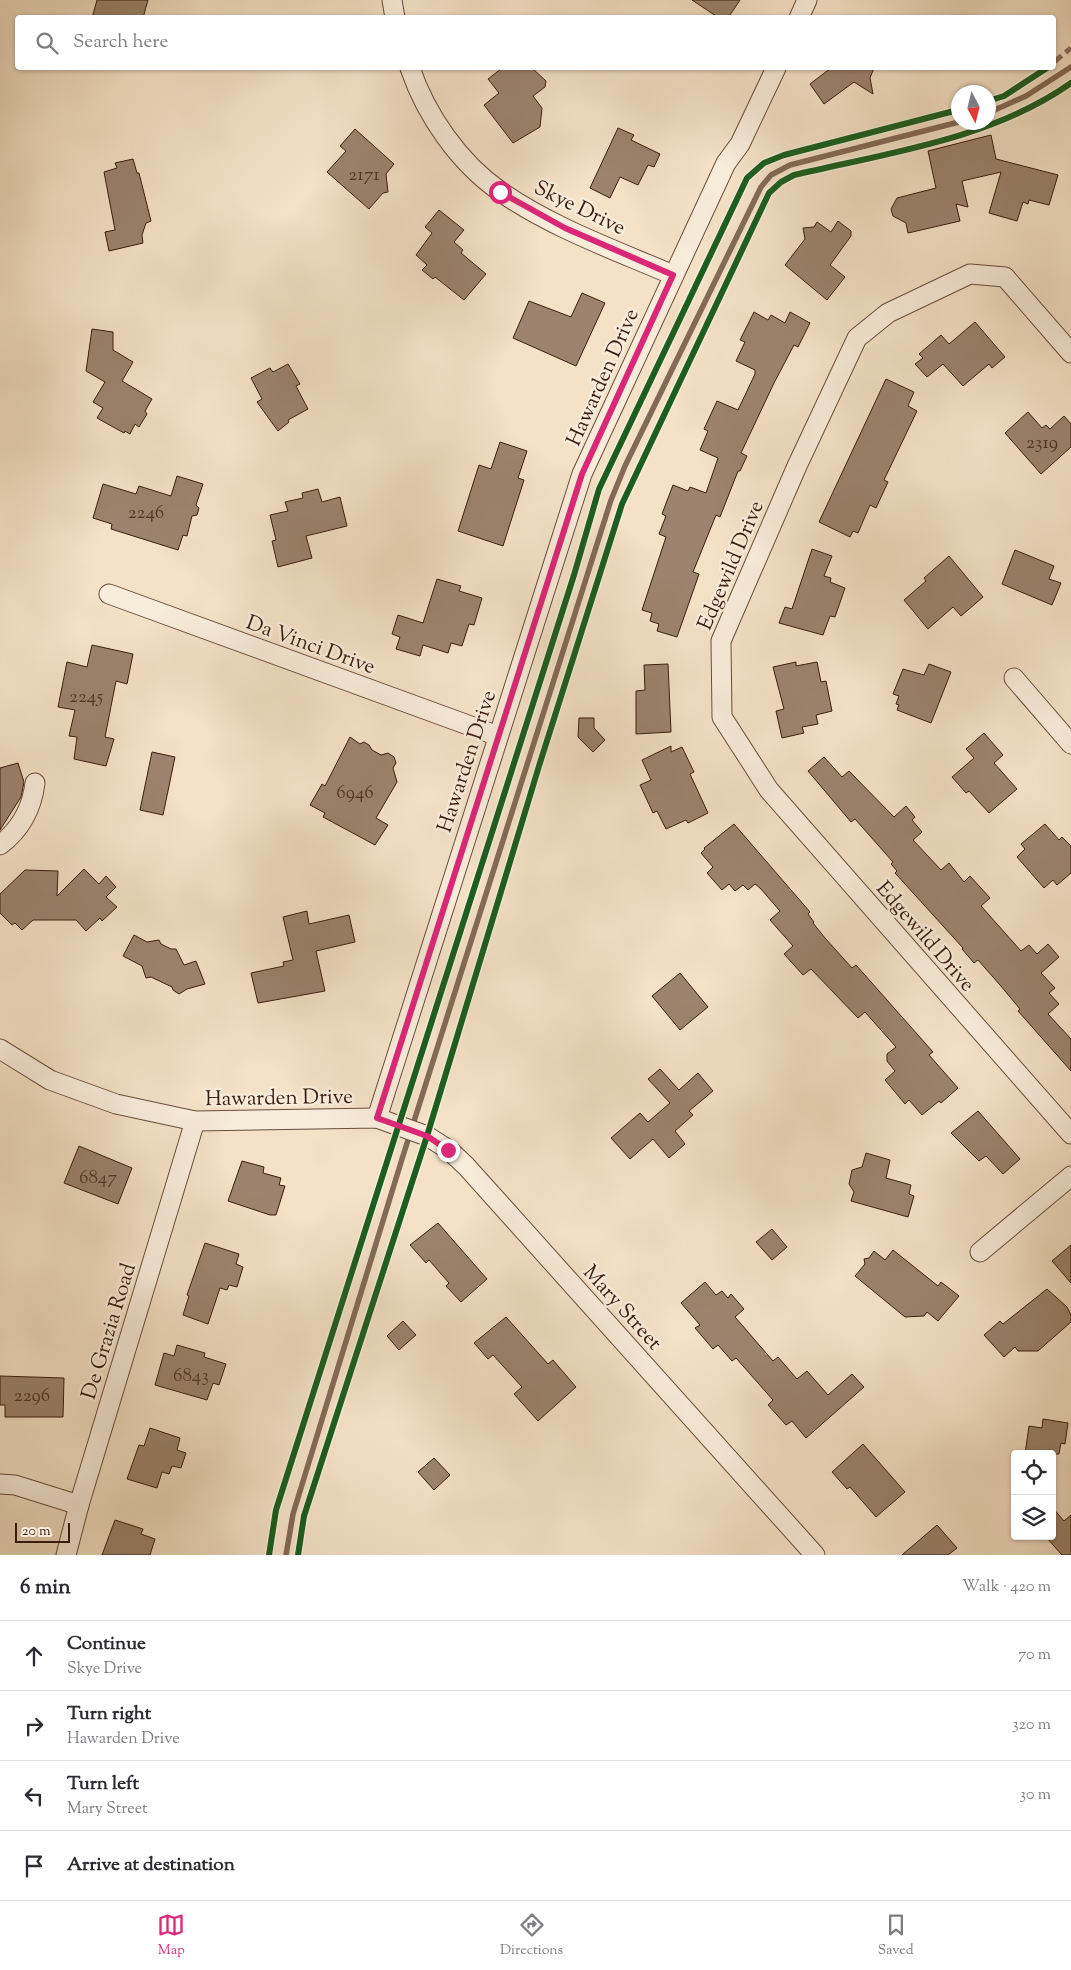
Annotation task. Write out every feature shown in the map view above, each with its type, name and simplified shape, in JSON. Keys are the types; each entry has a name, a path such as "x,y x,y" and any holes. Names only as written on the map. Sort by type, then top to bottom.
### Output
{"street":[{"path":"392,0 394,15"},
{"path":"800,15 807,0"},
{"name":"Skye Drive","path":"411,70 416,84 438,125 466,162 500,192 565,228 673,275"},
{"name":"Hawarden Drive","path":"0,1049 50,1080 116,1104 195,1121 377,1118 582,474 726,164 740,144 775,70"},
{"name":"Edgewild Drive","path":"1071,353 1005,277 970,274 888,313 856,338 796,466 720,641 722,717 769,790 1071,1134"},
{"name":"Da Vinci Drive","path":"109,594 498,736"},
{"path":"1014,678 1071,744"},
{"path":"0,845 24,818 33,800 35,783"},
{"name":"Mary Street","path":"377,1118 427,1136 448,1150 466,1166 815,1555"},
{"name":"De Grazia Road","path":"66,1555 78,1505 195,1121"},
{"path":"980,1252 1071,1176"},
{"path":"0,1484 15,1485 78,1505"}],"building":[{"path":"97,0 148,0 144,15 93,15"},
{"path":"692,0 740,0 730,15 714,15"},
{"path":"499,70 534,70 546,81 545,87 533,96 542,108 540,127 513,143 484,105 499,93 488,79"},
{"path":"828,70 873,70 870,78 873,94 854,82 824,104 810,84"},
{"path":"618,128 634,135 631,140 660,154 654,167 648,165 638,185 620,177 610,198 590,188"},
{"path":"355,129 394,164 386,174 388,192 383,193 369,209 327,172 346,151 340,146"},
{"path":"991,135 996,159 1058,175 1049,205 1029,200 1028,204 1023,202 1017,221 989,213 1001,172 962,181 968,207 956,204 960,221 908,233 906,223 893,216 891,209 897,198 936,188 928,151"},
{"path":"133,159 137,173 139,173 151,221 146,223 142,235 143,243 109,251 105,232 115,230 104,172 117,168 115,163"},
{"path":"439,210 464,230 454,242 463,250 461,253 486,274 464,300 435,277 433,279 422,270 427,265 416,255 432,233 425,227"},
{"path":"838,221 851,231 851,236 830,265 845,277 827,300 785,265 805,239 803,228 814,227 817,222 831,232"},
{"path":"582,293 605,303 576,366 513,338 529,301 571,317"},
{"path":"754,312 768,320 771,315 785,323 790,312 810,323 798,347 794,345 741,453 747,456 740,471 738,471 720,517 716,515 693,572 699,574 677,637 657,631 659,624 650,621 652,613 642,610 666,537 659,534 666,516 662,514 673,485 688,491 690,487 706,493 718,458 700,450 708,431 704,429 717,401 738,410 755,374 755,370 736,361 745,342 740,340"},
{"path":"975,322 1005,357 992,368 989,364 963,386 943,364 927,377 915,364 923,358 919,354 941,335 949,344"},
{"path":"92,329 113,332 113,350 133,362 122,381 152,399 145,411 147,414 139,427 135,424 130,434 125,431 124,433 97,418 103,408 93,402 105,382 86,371"},
{"path":"288,364 300,384 296,386 308,409 288,420 289,422 278,431 257,402 262,399 251,378 270,368 273,372"},
{"path":"886,379 914,392 908,406 917,411 884,480 888,482 876,508 870,505 858,533 853,531 850,537 819,522"},
{"path":"1028,412 1042,428 1046,425 1050,429 1064,416 1071,424 1071,447 1041,474 1005,433"},
{"path":"500,442 527,451 518,478 524,480 503,546 458,531 479,465 491,469"},
{"path":"177,476 203,484 196,505 199,508 197,515 192,516 187,536 183,535 178,550 111,529 112,524 93,518 103,484 136,494 139,486 171,496"},
{"path":"318,489 322,502 340,497 347,526 306,536 312,558 278,567 272,541 276,540 270,515 288,511 285,502 303,498 302,493"},
{"path":"812,549 832,556 824,576 831,578 830,582 845,588 835,617 830,616 823,635 779,623 785,607 792,609"},
{"path":"1015,550 1054,566 1049,579 1061,583 1052,605 1002,584"},
{"path":"949,556 983,597 961,616 953,607 928,629 904,600 926,581 924,578"},
{"path":"437,579 461,586 459,591 482,598 474,625 469,624 462,646 451,643 448,653 423,645 420,656 396,649 400,637 392,634 398,615 423,623"},
{"path":"92,645 133,654 127,684 116,681 105,737 114,739 106,766 74,759 77,737 69,736 75,710 58,707 67,662 87,667"},
{"path":"796,662 796,666 817,662 821,682 826,681 832,711 816,715 818,724 802,727 804,733 782,738 776,711 784,709 773,667"},
{"path":"668,664 671,732 636,734 636,691 645,690 644,665"},
{"path":"929,664 951,672 931,723 897,710 899,705 896,704 899,696 893,694 903,669 924,675"},
{"path":"579,718 594,718 594,728 605,740 593,752 578,737"},
{"path":"984,733 1003,755 994,763 1017,789 989,813 969,791 966,793 952,777 974,758 966,749"},
{"path":"350,737 360,744 364,742 381,755 388,753 394,757 396,763 393,768 397,782 376,818 388,825 375,845 323,817 325,813 310,805 322,784 325,786"},
{"path":"671,746 671,752 682,747 694,772 690,774 708,813 688,823 686,820 666,829 657,811 653,813 640,785 651,780 642,760"},
{"path":"152,752 175,757 163,815 140,810"},
{"path":"824,757 842,777 849,771 894,817 906,806 915,817 912,820 922,832 913,840 941,870 949,863 964,882 970,876 990,898 981,906 1021,951 1029,945 1037,954 1048,944 1059,957 1041,973 1055,988 1049,993 1059,1004 1048,1014 1071,1039 1071,1071 1018,1011 1020,1009 978,960 974,963 963,948 895,873 897,871 891,864 893,862 855,819 851,822 808,771"},
{"path":"18,763 24,782 21,797 0,830 0,768"},
{"path":"734,824 810,912 808,914 813,923 825,938 852,968 856,965 933,1052 929,1055 958,1088 941,1103 939,1101 922,1115 909,1100 905,1104 885,1080 895,1071 887,1061 887,1054 896,1047 865,1012 858,1018 811,969 803,975 784,954 793,946 770,920 780,911 760,888 755,884 748,890 743,885 735,891 729,884 722,890 707,873 713,867 701,853 704,848"},
{"path":"1045,824 1059,840 1062,837 1071,846 1071,873 1057,885 1053,880 1044,888 1017,857 1025,849 1021,844"},
{"path":"84,869 99,884 106,876 116,887 106,897 117,907 102,921 100,918 86,931 76,920 33,920 22,930 15,923 12,925 0,913 0,894 25,870 58,871 57,896"},
{"path":"307,911 309,924 349,915 355,942 316,951 325,991 258,1003 251,973 284,966 283,962 293,960 283,917"},
{"path":"134,935 147,942 159,940 161,944 171,949 176,949 184,965 196,961 205,984 187,989 179,994 172,987 151,977 146,978 142,966 123,956"},
{"path":"680,973 708,1007 680,1030 652,996"},
{"path":"660,1069 679,1090 698,1073 713,1091 689,1111 693,1115 675,1131 685,1144 669,1158 653,1139 630,1159 611,1138 640,1113 648,1122 670,1103 648,1079"},
{"path":"978,1111 1020,1159 1003,1174 986,1156 979,1161 951,1133"},
{"path":"79,1146 132,1168 118,1204 64,1183"},
{"path":"866,1153 890,1160 886,1178 911,1185 909,1194 914,1196 908,1217 851,1201 854,1192 849,1184 852,1170 862,1167"},
{"path":"242,1161 264,1167 263,1173 281,1178 279,1185 285,1186 276,1215 270,1215 228,1201"},
{"path":"438,1223 487,1279 461,1302 446,1286 449,1283 429,1260 426,1263 410,1245"},
{"path":"772,1229 787,1247 772,1260 756,1242"},
{"path":"205,1243 239,1254 236,1264 243,1267 237,1287 229,1285 227,1290 220,1288 208,1324 183,1315 189,1296 187,1295"},
{"path":"1071,1245 1071,1283 1052,1261"},
{"path":"893,1250 938,1286 941,1282 959,1296 938,1321 927,1312 924,1316 905,1317 855,1276 865,1264 864,1259 869,1258 874,1251 885,1260"},
{"path":"705,1282 716,1295 722,1291 728,1298 731,1294 744,1309 735,1317 773,1361 778,1357 797,1379 807,1371 828,1395 852,1374 864,1387 806,1438 792,1421 786,1425 768,1405 773,1400 736,1358 732,1361 718,1345 713,1349 695,1328 700,1325 681,1303"},
{"path":"1047,1289 1067,1307 1071,1315 1071,1322 1038,1351 1018,1351 1015,1347 1004,1357 984,1335 1000,1321 1003,1324"},
{"path":"506,1317 548,1364 553,1360 576,1387 538,1421 514,1394 522,1387 493,1355 488,1359 474,1343"},
{"path":"403,1321 416,1335 399,1350 387,1336"},
{"path":"177,1345 205,1353 204,1357 226,1364 219,1385 213,1383 207,1400 155,1385 164,1353 174,1356"},
{"path":"0,1376 64,1378 63,1417 5,1417 5,1405 0,1405"},
{"path":"1043,1419 1068,1423 1065,1444 1061,1443 1059,1454 1056,1454 1056,1450 1026,1450 1029,1426 1042,1428"},
{"path":"150,1428 180,1438 177,1450 186,1453 181,1468 172,1466 169,1474 162,1472 157,1488 127,1479 139,1445 144,1446"},
{"path":"863,1444 905,1492 876,1517 850,1487 847,1489 832,1472"},
{"path":"434,1458 450,1475 434,1490 418,1472"},
{"path":"1056,1512 1064,1521 1071,1515 1071,1555 1062,1555 1049,1540 1056,1540"},
{"path":"115,1520 143,1529 141,1534 155,1539 150,1555 102,1555"},
{"path":"937,1525 957,1548 948,1555 902,1555"}],"waterway":[{"path":"996,109 1026,96 1071,67"},
{"path":"286,1555 293,1514 402,1159 611,500 625,466 761,187 771,175 790,165 951,124"}],"marked path":[{"path":"1056,60 1071,48"}],"cycle path":[{"path":"996,98 1004,96 1044,70"},
{"path":"298,1555 304,1516 427,1136 539,766 622,504 769,193 781,182 794,175 902,151 973,131 1007,118 1040,102 1071,83"},
{"path":"269,1555 276,1510 574,575 599,489 747,178 764,163 784,155 951,112"}],"route":[{"path":"448,1150 427,1136 377,1118 582,474 673,275 565,228 500,192"}]}
